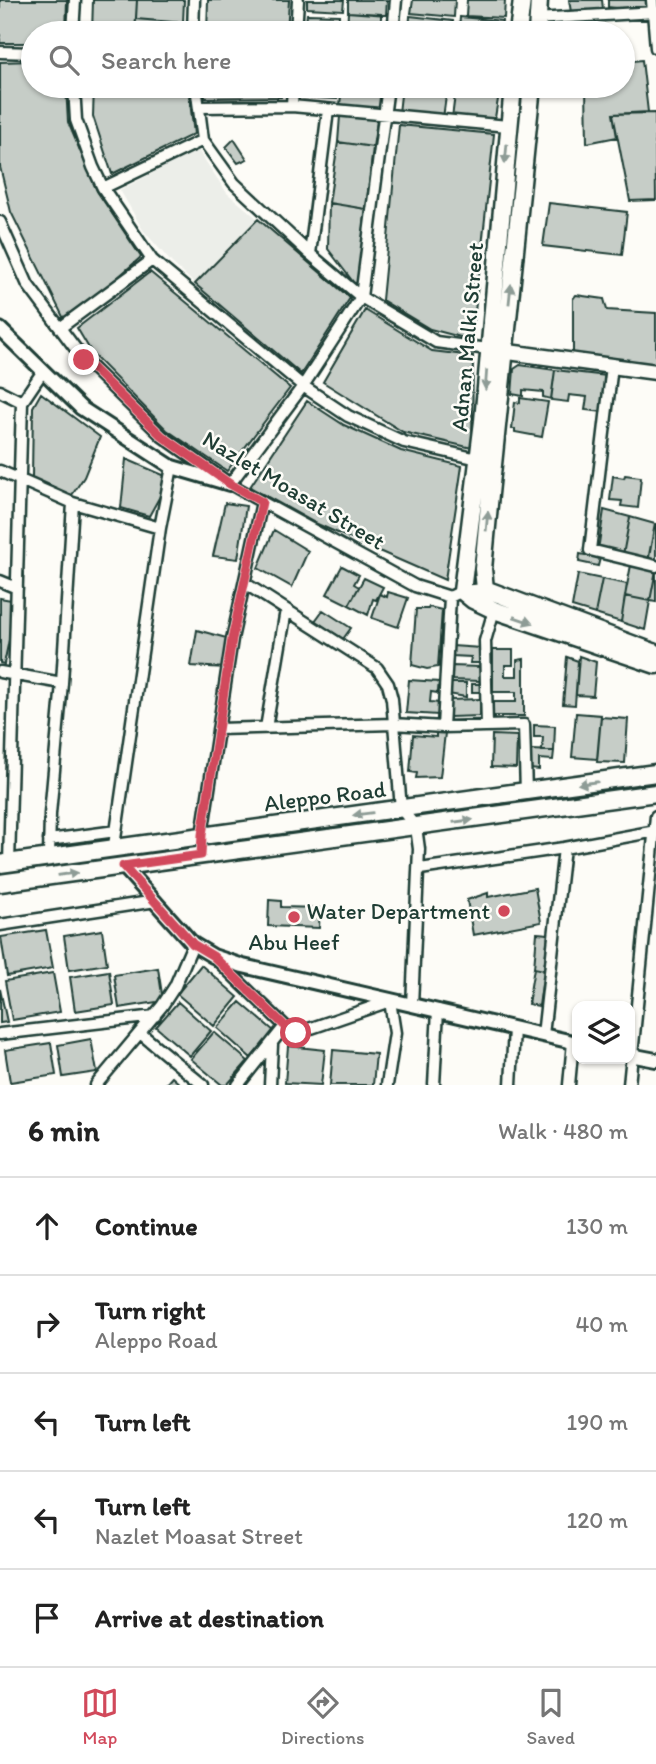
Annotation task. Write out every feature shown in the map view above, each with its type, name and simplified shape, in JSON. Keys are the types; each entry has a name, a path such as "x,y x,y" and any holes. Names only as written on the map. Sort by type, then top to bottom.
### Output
{"main road":[{"path":"519,21 522,0"},
{"path":"537,21 539,0"},
{"name":"Adnan Malki Street","path":"485,589 483,569 512,98"},
{"name":"Adnan Malki Street","path":"456,594 496,350 530,98"},
{"path":"496,350 656,372"},
{"name":"Nazlet Moasat Street","path":"485,589 656,653"},
{"name":"Nazlet Moasat Street","path":"456,594 494,610 656,665"},
{"name":"Aleppo Road","path":"4,863 49,856 115,839 202,835 656,774"},
{"name":"Aleppo Road","path":"0,883 656,793"}],"street":[{"path":"74,21 75,0"},
{"path":"193,21 194,0"},
{"path":"297,21 298,0"},
{"path":"394,21 396,0"},
{"path":"652,0 656,48"},
{"path":"579,21 654,12"},
{"path":"0,52 21,53"},
{"path":"75,98 76,120 93,167 103,187 152,260 303,386 348,416 404,442 478,459"},
{"path":"198,98 203,140 234,183 310,254 361,297 436,342 496,350"},
{"path":"292,98 292,106"},
{"path":"0,329 81,408 172,467 230,484 303,386 361,297 387,98"},
{"path":"199,107 292,106 508,126"},
{"path":"310,254 328,110"},
{"path":"103,187 203,140"},
{"name":"Nazlet Moasat Street","path":"0,222 28,285 84,360 162,436 230,484 415,586 456,594 485,589"},
{"path":"60,328 152,260"},
{"path":"612,366 590,550 656,566"},
{"path":"4,863 14,676 22,402 43,371"},
{"path":"0,391 22,402"},
{"path":"49,840 115,839 160,528 172,467"},
{"path":"0,471 74,503 160,528"},
{"path":"201,855 232,639 262,502"},
{"path":"49,856 74,503"},
{"path":"0,581 17,588"},
{"path":"246,584 377,668 388,684 401,809 416,827 420,869 412,1005"},
{"path":"443,727 456,594"},
{"path":"266,728 286,610"},
{"path":"487,726 485,640 494,610"},
{"path":"0,672 62,683"},
{"path":"218,729 393,724 443,727 524,725 526,792"},
{"path":"635,1018 656,816"},
{"path":"420,869 564,848 655,831"},
{"path":"543,1035 564,848"},
{"path":"123,866 193,944 213,956 243,966 572,1042"},
{"path":"0,925 156,901"},
{"path":"96,1085 155,1016 175,986 193,944"},
{"path":"213,956 285,1026 296,1033 390,1001"},
{"path":"387,1085 395,1033 390,1001"},
{"path":"433,1085 439,1010"},
{"path":"0,1034 155,1016"},
{"path":"238,1085 285,1026"},
{"path":"511,1085 514,1028"},
{"path":"140,1033 204,1085"},
{"path":"270,1085 272,1045"},
{"path":"635,1057 656,1060"},
{"path":"569,1085 572,1064"},
{"path":"629,1085 630,1064"}],"shaded area":[{"path":"198,150 227,193 258,219 195,284 143,230 120,190"}],"building":[{"path":"0,0 67,0 66,21 21,21 21,43 0,43"},
{"path":"93,0 137,0 136,21 92,21"},
{"path":"137,0 184,0 183,21 136,19"},
{"path":"208,0 289,0 288,21 207,21"},
{"path":"307,0 344,0 343,10 307,8"},
{"path":"348,0 387,0 386,15 348,12"},
{"path":"413,0 455,0 454,17 411,13"},
{"path":"467,0 505,0 504,18 466,16"},
{"path":"569,0 602,0 603,9 571,12"},
{"path":"608,0 647,0 648,12 608,7"},
{"path":"348,12 381,14 381,21 348,21"},
{"path":"307,14 339,15 339,21 306,21"},
{"path":"410,16 453,21 410,21"},
{"path":"460,17 502,21 460,21"},
{"path":"642,60 648,112 613,114 617,137 587,143 586,98 635,98 635,61"},
{"path":"21,61 21,98 67,98 68,122 97,191 141,257 66,323 11,212 0,167 0,62"},
{"path":"94,98 190,98 194,134 112,174 93,116"},
{"path":"341,98 381,98 380,115 340,105"},
{"path":"401,98 446,98 443,118 399,113"},
{"path":"455,98 498,98 494,124 452,118"},
{"path":"655,113 656,200 630,201 613,114"},
{"path":"378,115 373,147 338,142 340,116"},
{"path":"399,125 494,134 472,340 430,329 382,300"},
{"path":"234,139 247,159 238,163 226,147"},
{"path":"338,142 373,147 366,209 329,203"},
{"path":"329,203 366,209 357,287 328,249"},
{"path":"549,203 627,212 622,255 543,246"},
{"path":"258,219 350,298 301,374 195,284"},
{"path":"150,272 290,388 227,471 167,430 93,355 77,328"},
{"path":"576,295 604,299 607,310 656,313 656,365 573,354 573,299"},
{"path":"365,310 432,351 473,356 472,448 403,432 323,382"},
{"path":"520,365 555,370 551,399 543,397 543,392 523,390 523,396 512,394 514,369"},
{"path":"555,370 607,376 602,412 585,410 587,397 569,395 568,402 551,400"},
{"path":"41,393 100,437 84,477 72,495 32,477 33,407"},
{"path":"520,398 548,402 542,437 515,432 515,429 512,429 515,402 520,403"},
{"path":"307,401 344,425 401,451 462,466 445,580 315,523 250,487"},
{"path":"126,459 170,478 149,516 121,508"},
{"path":"625,475 641,477 638,508 621,506 622,501 610,500 613,476 624,478"},
{"path":"225,503 246,506 238,559 213,556"},
{"path":"604,510 630,517 623,555 598,550"},
{"path":"630,517 655,524 648,560 623,555"},
{"path":"656,524 656,564 648,563"},
{"path":"274,530 308,551 292,587 258,568"},
{"path":"580,554 600,558 598,566 579,562"},
{"path":"631,565 656,570 650,601 625,596"},
{"path":"342,566 359,575 354,584 359,587 349,605 327,594"},
{"path":"656,570 656,602 650,601"},
{"path":"578,574 602,579 595,614 572,607"},
{"path":"364,578 383,587 376,600 373,599 368,615 349,605"},
{"path":"602,579 627,584 621,622 595,614"},
{"path":"388,592 408,598 398,627 372,618 380,594 387,597"},
{"path":"625,596 650,601 645,630 621,622"},
{"path":"0,598 17,601 4,664 0,663"},
{"path":"429,607 442,610 438,667 427,669 412,665 416,609"},
{"path":"323,610 351,628 343,639 315,621"},
{"path":"197,630 230,639 226,668 191,666"},
{"path":"452,646 481,648 481,663 470,663 471,657 452,656"},
{"path":"493,650 513,650 513,665 505,665 505,676 517,676 517,660 524,659 524,716 493,716 493,702 516,702 516,692 493,692"},
{"path":"579,656 596,662 593,696 576,695"},
{"path":"567,657 578,661 575,705 563,704"},
{"path":"451,666 481,667 481,681 450,680"},
{"path":"409,680 439,682 438,693 431,692 430,702 439,703 438,715 406,713"},
{"path":"448,683 466,683 466,697 448,694"},
{"path":"472,684 482,684 481,692 472,692"},
{"path":"480,699 480,716 450,717 450,700"},
{"path":"576,713 601,715 597,759 572,757"},
{"path":"601,717 628,719 625,763 597,762"},
{"path":"534,725 555,726 554,751 542,751 543,737 534,737"},
{"path":"436,732 445,733 440,777 416,778 417,773 410,772 413,735 436,737"},
{"path":"492,735 517,736 516,768 491,767"},
{"path":"531,750 554,751 553,760 539,759 539,770 530,769"},
{"name":"Water Department","path":"535,888 541,922 473,935 467,900 488,893 488,897"},
{"name":"Abu Heef","path":"269,900 281,901 281,907 320,908 319,928 268,926"},
{"path":"46,930 53,968 7,976 1,937"},
{"path":"102,930 107,964 69,970 64,936"},
{"path":"537,933 548,934 544,970 534,968"},
{"path":"201,965 238,997 214,1026 177,994"},
{"path":"158,968 163,1001 119,1008 114,975"},
{"path":"534,968 544,970 539,1006 528,1004"},
{"path":"109,971 114,1005 75,1011 70,977"},
{"path":"53,973 60,1012 12,1020 5,981"},
{"path":"0,989 7,1022 0,1023"},
{"path":"178,1002 211,1031 190,1056 156,1027"},
{"path":"240,1002 274,1031 251,1058 217,1028"},
{"path":"214,1032 248,1061 227,1085 222,1085 191,1059"},
{"path":"91,1039 97,1072 63,1077 58,1045"},
{"path":"51,1043 56,1075 10,1082 5,1050"},
{"path":"288,1046 325,1050 321,1085 285,1083"},
{"path":"333,1050 376,1054 373,1085 330,1085"},
{"path":"172,1077 181,1085 165,1085"}],"place":[{"name":"Water Department","path":"504,911"},
{"name":"Abu Heef","path":"294,917"}],"route":[{"path":"84,360 162,436 230,484 262,502 232,639 201,855 123,866 193,944 213,956 285,1026 296,1033"}]}
